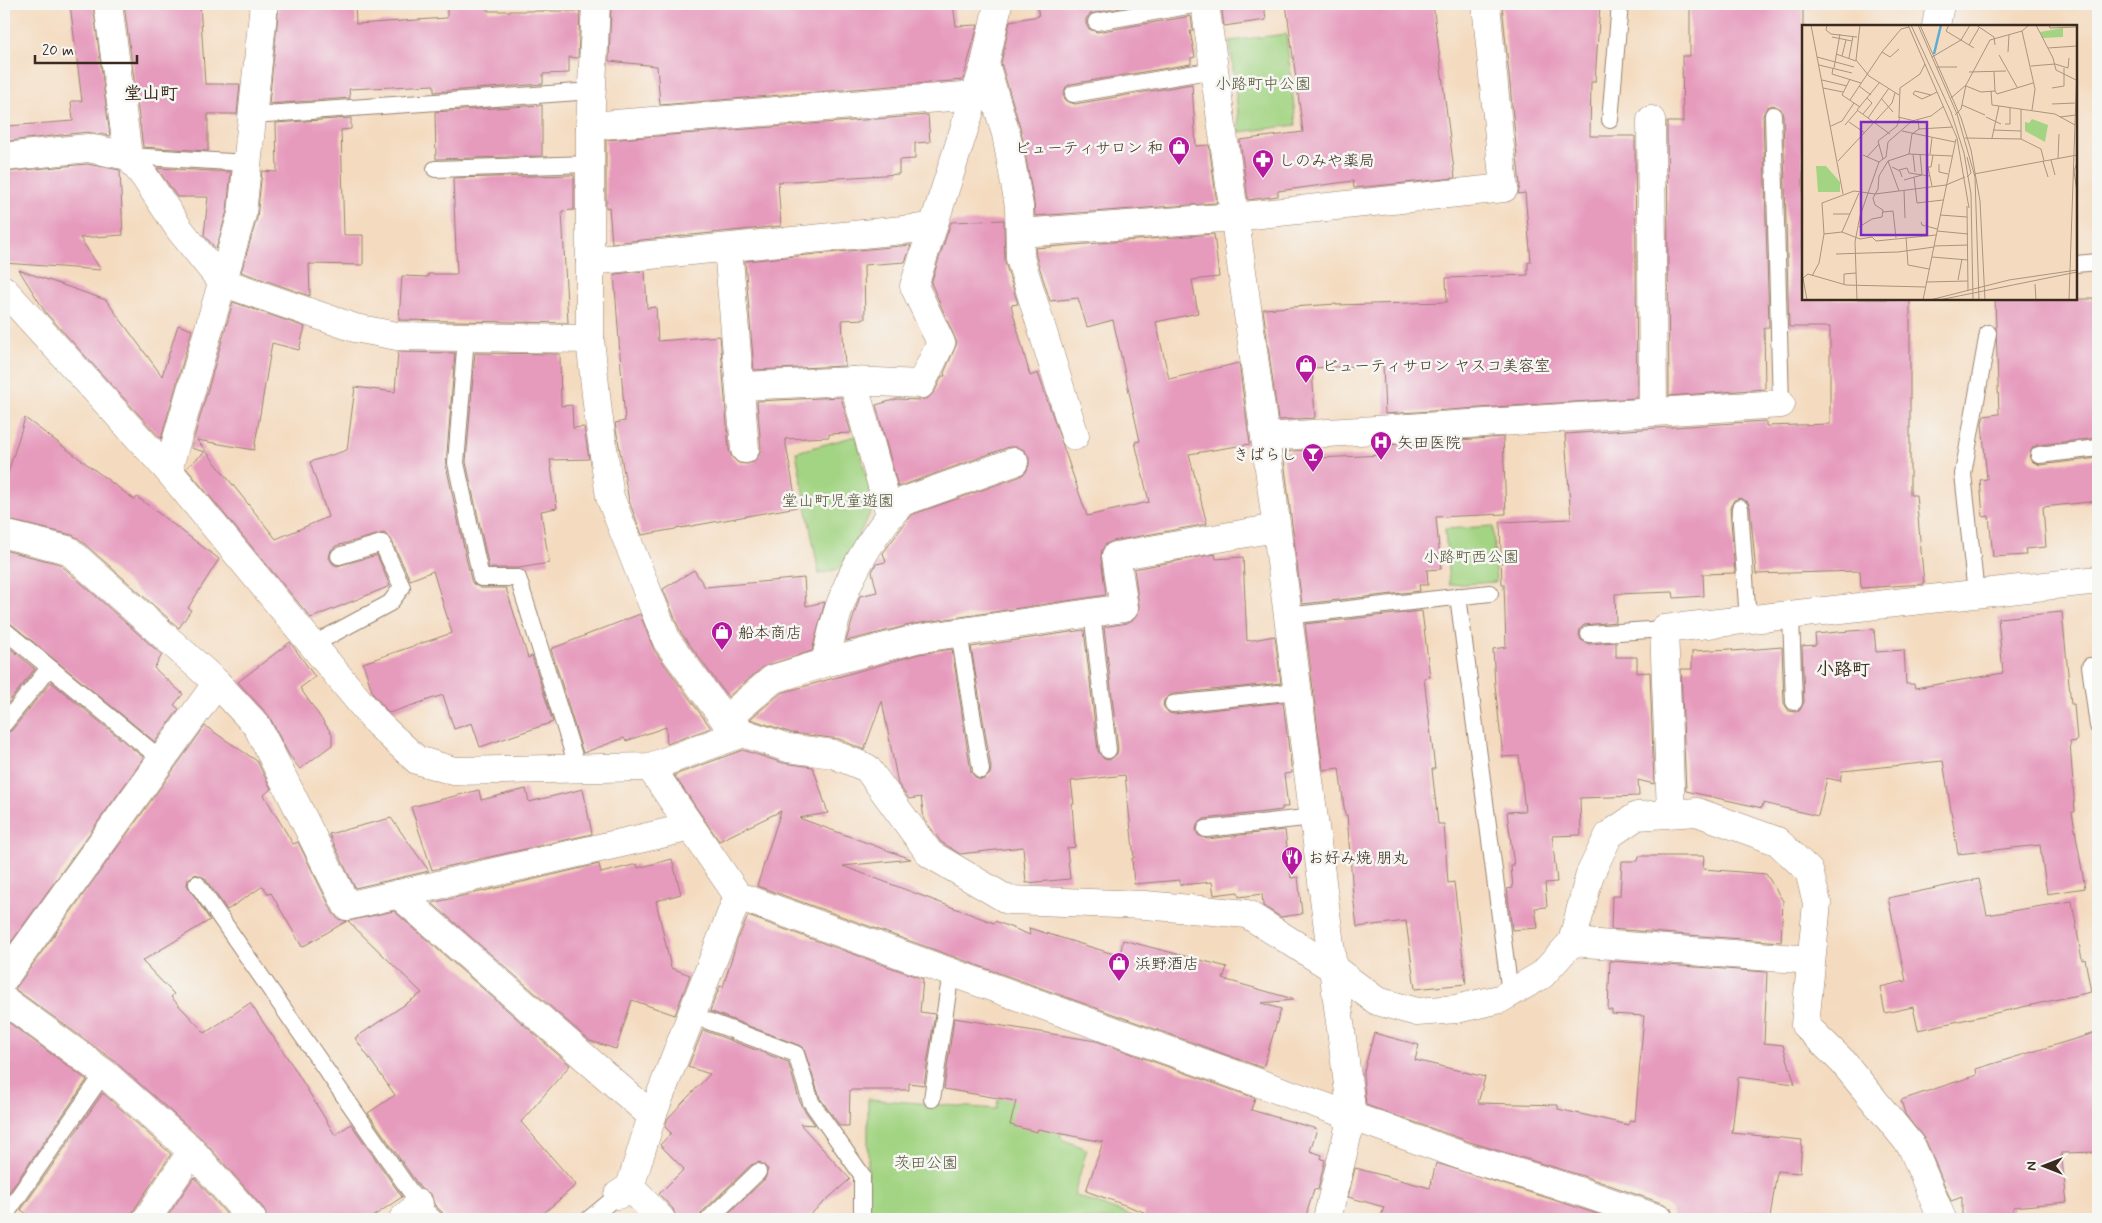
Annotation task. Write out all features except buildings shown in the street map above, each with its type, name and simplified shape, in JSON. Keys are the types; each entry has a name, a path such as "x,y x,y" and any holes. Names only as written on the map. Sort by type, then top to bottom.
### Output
{"street":[{"path":"108,4 128,156 144,176 180,230 222,282 355,328 397,336 590,339"},
{"path":"168,470 242,214 264,4"},
{"path":"596,4 590,126 590,339 610,497 667,641 734,727 788,748 833,754 868,768 930,854 1008,900 1145,904 1247,914 1334,969 1377,1001 1417,1012 1456,1009 1500,998 1542,975 1572,942 1590,874 1609,835 1637,816 1698,812 1777,841 1809,871 1817,903 1804,1025 1843,1062 1912,1148 1942,1219"},
{"path":"740,386 853,381 921,384 941,342 914,286 976,95 998,4"},
{"path":"1205,4 1265,437 1352,1116 1327,1219"},
{"path":"1020,232 1234,217 1504,188 1486,4"},
{"path":"1936,25 1940,4"},
{"path":"985,64 1006,134 1020,206 1020,258 1075,436"},
{"path":"590,126 976,95"},
{"path":"1651,120 1653,412"},
{"path":"4,157 88,148 128,156"},
{"path":"590,261 933,227"},
{"path":"728,248 745,449"},
{"path":"4,290 168,470 378,724 417,760 454,771 650,767 734,727 773,678 916,639 1124,608 1116,556 1276,528"},
{"path":"853,381 890,516"},
{"path":"1265,437 1781,404"},
{"path":"825,663 841,600 857,564 902,502 1014,462"},
{"path":"4,534 68,550 217,683 257,726 347,906 691,828"},
{"path":"1671,813 1664,629 2098,580"},
{"path":"4,978 217,683"},
{"path":"650,767 738,896 1468,1158 1574,1190 1658,1219"},
{"path":"398,894 652,1116"},
{"path":"661,1219 624,1191 738,896"},
{"path":"1572,942 1811,960"},
{"path":"4,1000 104,1073 192,1151 252,1219"},
{"path":"147,1219 192,1151"}],"lane":[{"path":"1096,22 1199,4"},
{"path":"1610,120 1620,4"},
{"path":"1073,94 1214,70"},
{"path":"253,115 592,91"},
{"path":"1773,115 1781,404"},
{"path":"128,156 248,163"},
{"path":"435,169 590,164"},
{"path":"2077,264 2098,262"},
{"path":"1976,594 1963,474 1988,333"},
{"path":"466,337 456,463 481,578 518,578 578,769"},
{"path":"2039,455 2098,448"},
{"path":"1740,508 1748,620"},
{"path":"312,645 390,603 402,587 382,543 339,556"},
{"path":"1287,616 1490,592"},
{"path":"1458,596 1510,993"},
{"path":"1092,612 1108,750"},
{"path":"1791,615 1794,702"},
{"path":"1589,634 1664,629"},
{"path":"4,630 162,760"},
{"path":"959,632 981,770"},
{"path":"2090,666 2098,726"},
{"path":"4,724 49,668"},
{"path":"1173,704 1297,691"},
{"path":"1206,829 1314,817"},
{"path":"197,884 419,1214"},
{"path":"932,1099 951,972"},
{"path":"692,1016 796,1054 811,1102 862,1175 862,1219"},
{"path":"4,1217 104,1073"},
{"path":"709,1219 758,1172"},
{"path":"589,1219 624,1191"}],"green space":[{"name":"小路町中公園","path":"1286,34 1296,125 1240,132 1230,41"},
{"name":"堂山町児童遊園","path":"856,436 874,506 841,568 819,574 796,452"},
{"name":"小路町西公園","path":"1493,526 1496,582 1449,585 1445,529"},
{"name":"茨田公園","path":"999,1097 1060,1109 1061,1139 1087,1149 1074,1195 1140,1219 868,1219 868,1099 996,1109"}],"place":[{"name":"ビューティサロン 和","path":"1179,166"},
{"name":"しのみや薬局","path":"1263,179"},
{"name":"ビューティサロン ヤスコ美容室","path":"1306,384"},
{"name":"矢田医院","path":"1381,461"},
{"name":"きばらし","path":"1313,473"},
{"name":"船本商店","path":"722,651"},
{"name":"お好み焼 朋丸","path":"1292,876"},
{"name":"浜野酒店","path":"1119,982"}],"district":[{"name":"堂山町","path":"151,93"},
{"name":"小路町","path":"1843,669"}]}
